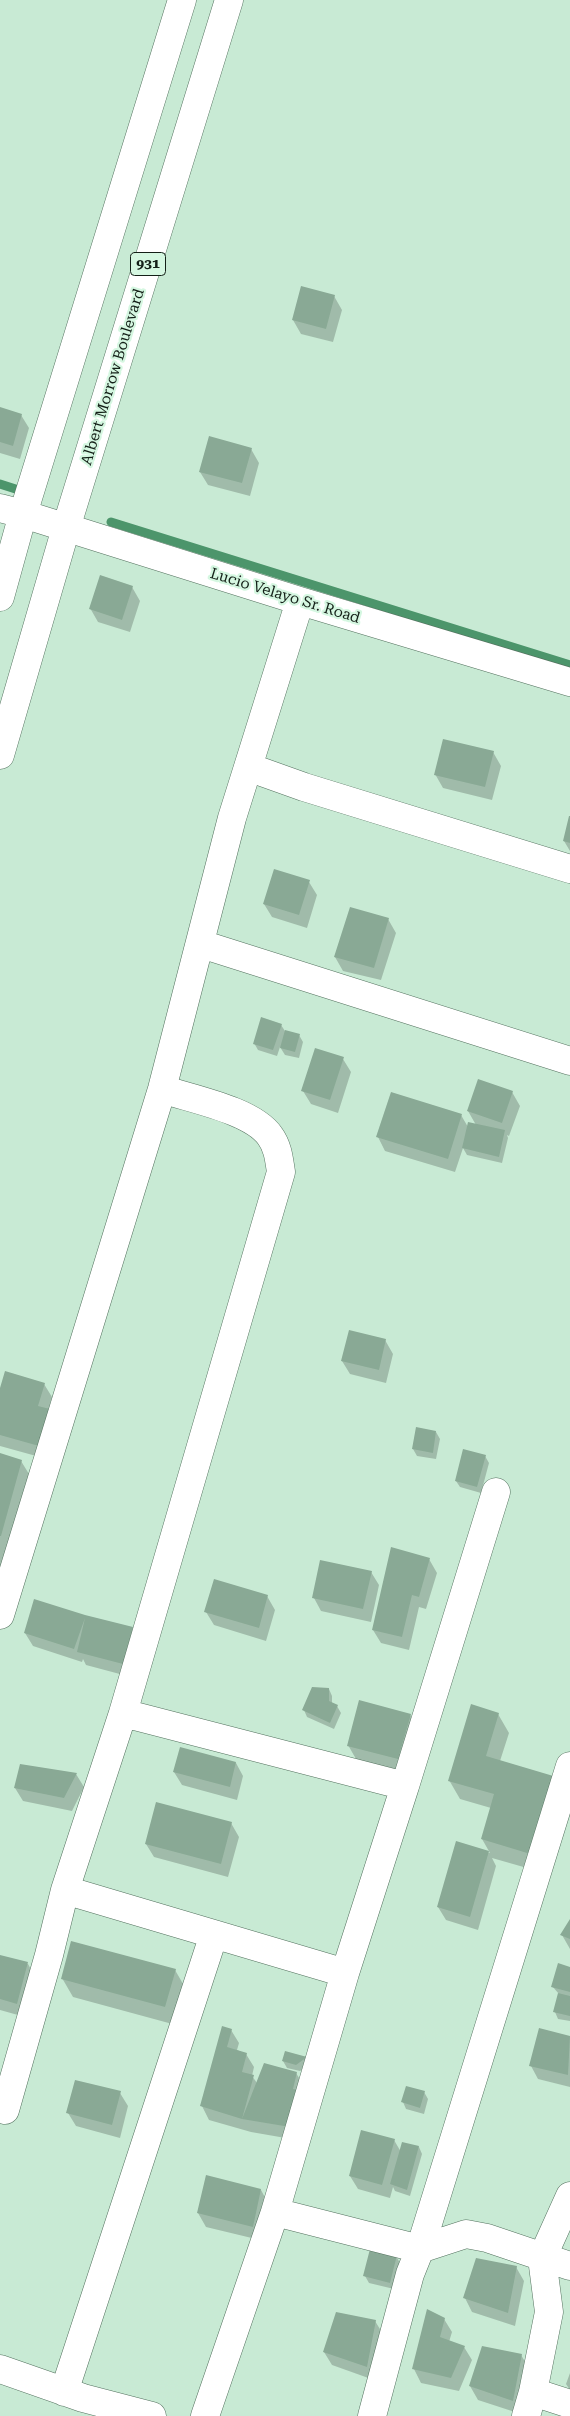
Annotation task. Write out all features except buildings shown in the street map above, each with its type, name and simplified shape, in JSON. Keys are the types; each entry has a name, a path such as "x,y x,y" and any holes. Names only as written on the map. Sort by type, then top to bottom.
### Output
{"main road":[{"path":"0,597 11,511 182,0"},
{"name":"Albert Morrow Boulevard","path":"0,755 66,528 229,0"},
{"name":"Lucio Velayo Sr. Road","path":"11,511 300,601 570,682"},
{"path":"0,1615 162,1089 232,818 300,601"},
{"path":"248,767 312,790 570,869"},
{"path":"201,944 570,1061"},
{"path":"2,2116 49,1955 65,1890 122,1713 281,1172 277,1150 270,1135 259,1124 241,1115 162,1089"},
{"path":"205,2416 276,2212 346,1973 496,1492"},
{"path":"122,1713 405,1786"},
{"path":"372,2416 410,2274 420,2249 570,1766"},
{"path":"65,1890 346,1973"},
{"path":"64,2392 214,1934"},
{"path":"570,2196 542,2258 549,2312 530,2404 570,2404"},
{"path":"276,2212 420,2249 466,2234 487,2238 570,2266"},
{"path":"0,2369 64,2392 152,2416"}],"waterway":[{"path":"0,484 25,492"},
{"path":"111,522 570,665"}]}
